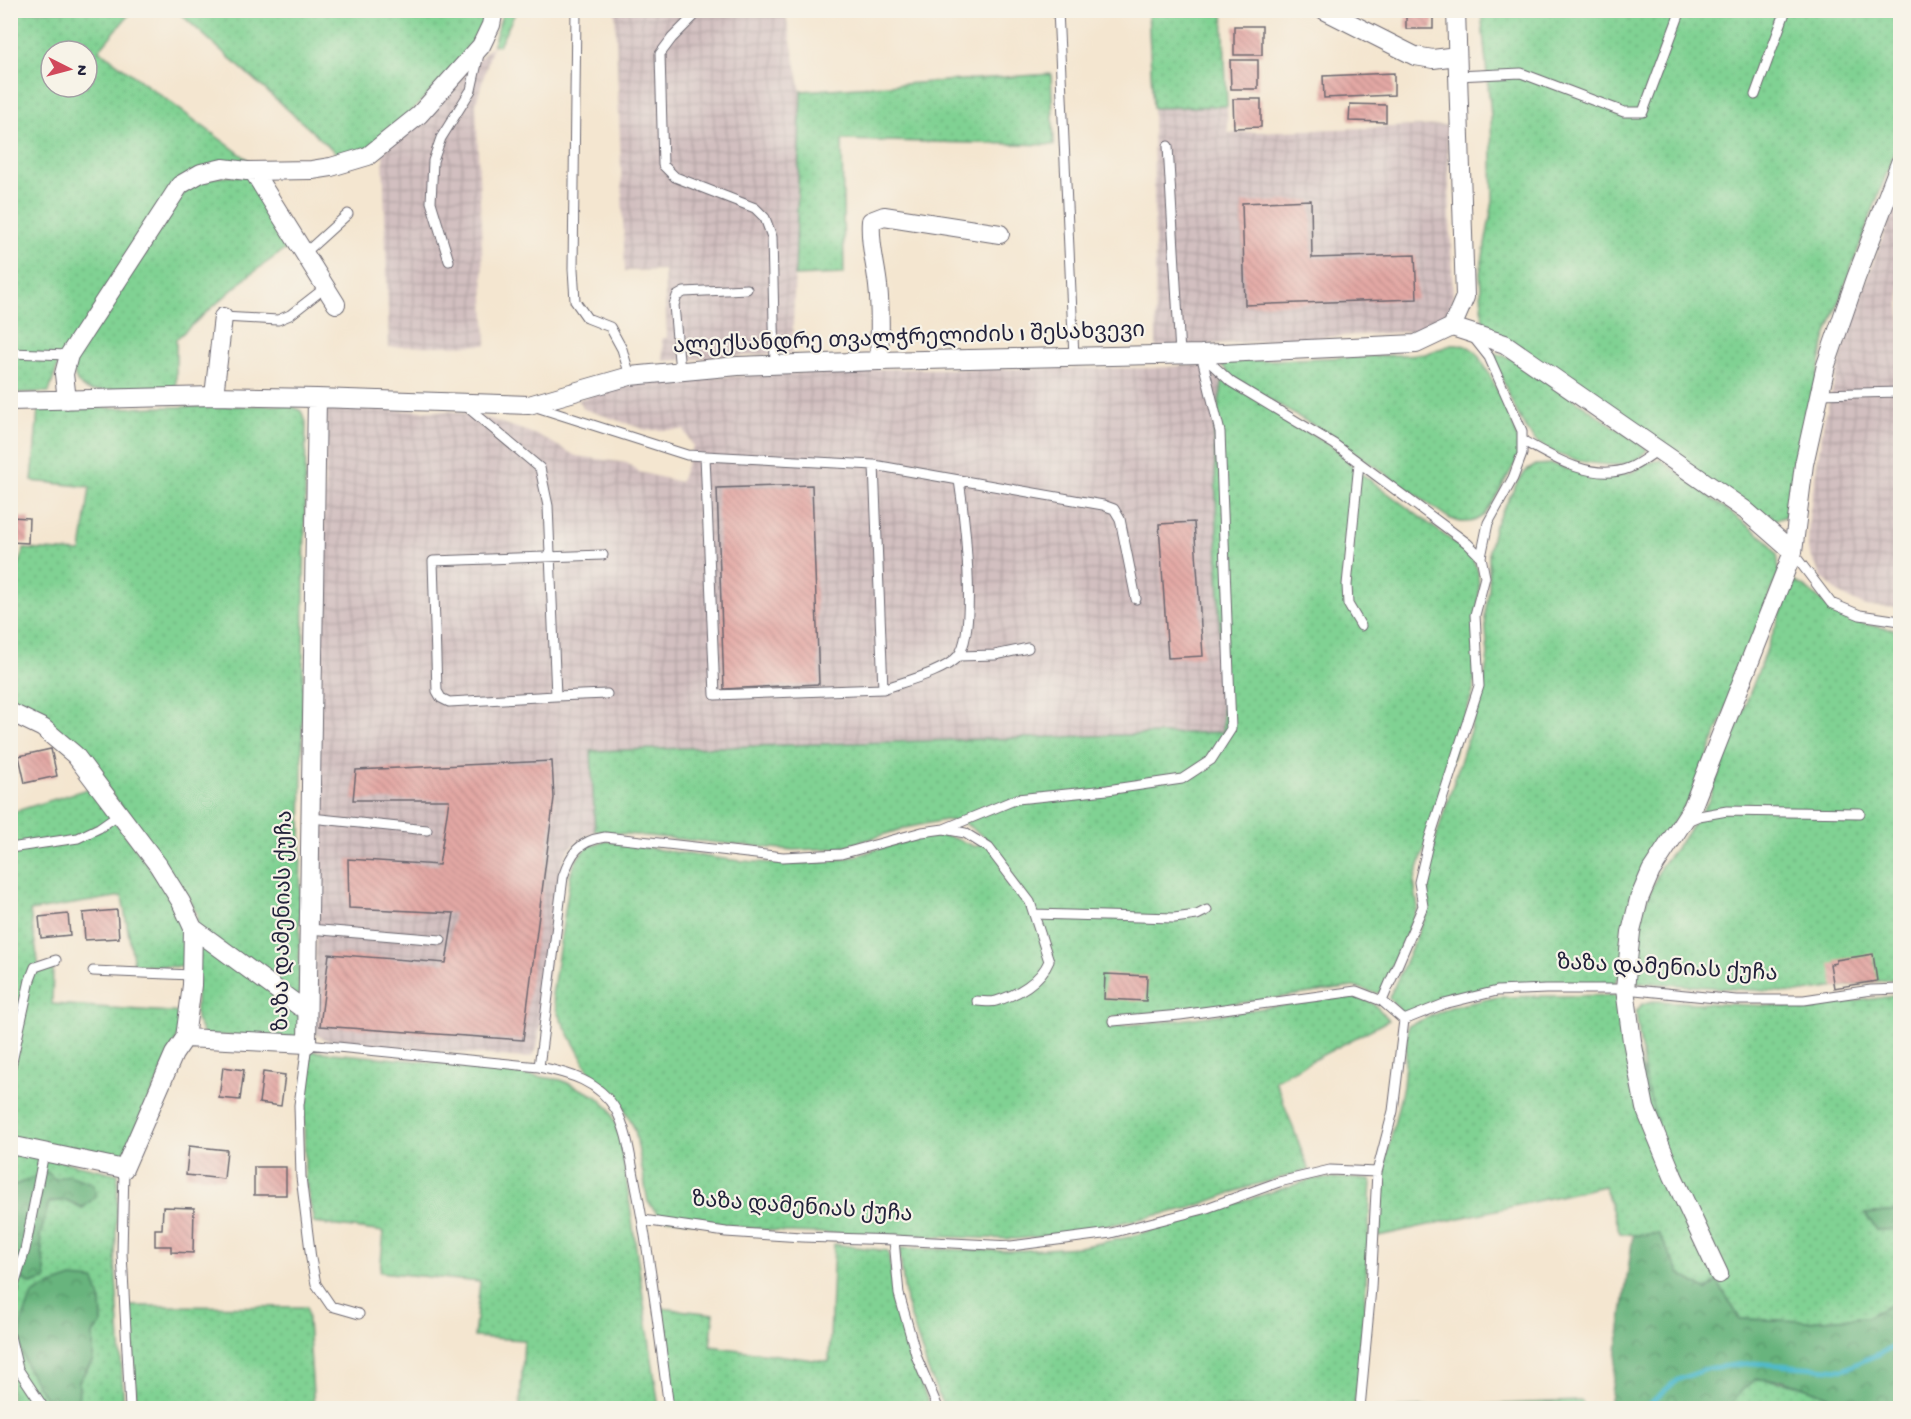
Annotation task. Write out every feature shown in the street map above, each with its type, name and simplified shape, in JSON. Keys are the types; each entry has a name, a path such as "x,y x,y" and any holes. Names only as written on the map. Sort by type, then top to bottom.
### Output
{"street":[{"path":"67,400 64,374 69,355 180,185 201,173 223,168 253,171 331,167 368,156 419,115 482,46 491,25 494,10"},
{"path":"1324,10 1415,56 1433,59 1456,56"},
{"path":"1456,10 1465,297 1452,327 1505,344 1744,510 1793,552"},
{"path":"1719,1274 1673,1176 1645,1108 1632,1041 1625,988 1631,932 1639,899 1651,871 1692,808 1793,552 1804,464 1826,365 1900,163"},
{"path":"253,171 336,304"},
{"path":"879,361 880,316 870,232 871,221 884,216 1000,234"},
{"path":"214,396 223,317"},
{"name":"ალექსანდრე თვალჭრელიძის I შესახვევი","path":"10,401 214,396 529,405 630,376 680,371 879,361 1202,354 1416,344 1452,327"},
{"name":"ზაზა დამენიას ქუჩა","path":"307,1044 317,398"},
{"path":"10,712 43,728 75,755 158,865 181,902 193,928 192,975 185,1038 174,1054 124,1169 10,1145"},
{"path":"193,928 299,1006 307,1009"},
{"path":"185,1038 307,1044"}],"lane":[{"path":"576,10 573,269 575,301 587,318 610,327 622,349 630,376"},
{"path":"700,10 672,38 660,54 663,165 675,177 755,208 765,218 772,237 775,365"},
{"path":"1058,10 1074,357"},
{"path":"1457,76 1521,73 1624,112 1643,112 1681,10"},
{"path":"1755,95 1786,10"},
{"path":"449,261 431,202 433,161 441,138 471,90 482,46"},
{"path":"1168,146 1180,354"},
{"path":"305,253 348,214"},
{"path":"223,317 278,320 290,315 326,286"},
{"path":"680,371 674,305 677,296 684,292 747,289"},
{"path":"1382,1001 1423,906 1419,882 1429,840 1479,686 1475,615 1485,577 1481,557 1488,523 1513,478 1522,454 1522,431 1489,357 1473,335"},
{"path":"10,353 69,355"},
{"path":"1202,354 1231,382 1334,444 1467,543 1481,557"},
{"path":"539,1067 563,877 570,856 592,839 605,837 783,857 842,854 922,832 944,829 1017,799 1107,790 1182,778 1211,760 1231,729 1220,432 1202,354"},
{"path":"1819,394 1900,392"},
{"path":"462,402 540,468 548,506 556,696"},
{"path":"529,405 687,455 874,465 1103,505 1114,509 1120,519 1136,599"},
{"path":"1522,440 1552,457 1590,471 1623,470 1632,467 1658,450"},
{"path":"705,456 716,695 883,689 943,667 959,656 964,644 967,621 966,543 959,480"},
{"path":"1359,463 1347,585 1348,604 1361,626"},
{"path":"874,465 883,689"},
{"path":"1793,552 1831,603 1860,615 1900,621"},
{"path":"603,555 433,561 437,691 441,698 449,702 608,694"},
{"path":"959,656 995,655 1028,648"},
{"path":"1682,823 1699,816 1727,811 1860,813"},
{"path":"10,848 78,838 99,828 119,814"},
{"path":"310,818 427,830"},
{"path":"944,829 965,833 989,848 1030,902 1049,961 1045,972 1031,984 995,1002 977,1001"},
{"path":"1034,914 1173,918 1197,915 1207,910"},
{"path":"309,929 441,940"},
{"path":"10,1071 30,980 35,967 56,960"},
{"path":"93,971 192,975"},
{"name":"ზაზა დამენიას ქუჩა","path":"1404,1020 1444,1004 1497,992 1625,988 1736,1000 1804,1000 1900,988"},
{"path":"1113,1021 1180,1016 1356,991 1382,1001 1404,1020 1393,1111 1377,1172 1371,1288 1360,1408"},
{"path":"307,1044 299,1105 301,1177 311,1259 316,1284 331,1306 359,1314"},
{"name":"ზაზა დამენიას ქუჩა","path":"307,1044 539,1067 569,1073 593,1084 615,1109 625,1131 643,1220 726,1232 1011,1246 1111,1233 1204,1209 1279,1182 1330,1170 1377,1172"},
{"path":"10,1299 25,1250 44,1153"},
{"path":"124,1169 122,1253 130,1408"},
{"path":"643,1220 669,1408"},
{"path":"894,1240 899,1294 917,1358 938,1408"},
{"path":"10,1336 18,1369 44,1408"}],"shaded area":[{"path":"615,11 785,11 801,91 792,353 663,361 662,338 667,338 664,270 625,271"},
{"path":"493,45 476,103 486,345 389,347 383,152"},
{"path":"1227,106 1228,133 1447,125 1453,303 1445,321 1420,331 1156,348 1153,108"},
{"path":"1900,192 1900,608 1866,606 1841,595 1821,576 1808,550 1809,516 1824,421 1850,324"},
{"path":"1196,365 1223,379 1214,434 1223,732 591,751 595,831 569,849 563,860 537,1049 532,1056 525,1058 331,1042 318,1036 314,1026 326,409 451,411 490,419 540,436 576,456 627,463 639,472 680,482 693,446 684,430 646,430 584,409 578,400 625,381 880,369 1152,368"}],"green space":[{"path":"10,11 132,11 99,50 254,164 189,173 59,362 49,392 11,393"},
{"path":"177,11 489,11 478,41 410,113 373,146 342,158"},
{"path":"503,11 516,11 499,46 493,45"},
{"path":"1148,11 1223,11 1227,106 1153,108"},
{"path":"1481,11 1900,11 1900,137 1825,339 1792,499 1786,516 1769,519 1757,515 1483,325 1480,273 1493,201 1491,116"},
{"path":"1051,74 1054,145 842,140 844,274 795,276 801,91"},
{"path":"248,175 291,245 248,276 176,339 176,388 91,391 81,386 75,375 73,359 186,190 205,178"},
{"path":"1451,345 1468,347 1478,356 1504,403 1518,445 1516,462 1492,504 1480,518 1467,522 1449,518 1328,434 1234,379 1219,362 1425,354"},
{"path":"1491,352 1517,360 1647,449 1644,454 1632,462 1612,465 1573,459 1545,448 1530,434 1524,424 1511,400"},
{"path":"1223,379 1336,449 1354,468 1471,555 1478,571 1474,688 1414,882 1418,908 1380,993 1353,987 1198,1009 1110,1017 1109,1027 1181,1020 1339,997 1363,999 1372,1003 1389,1020 1275,1080 1309,1170 1251,1186 1191,1208 1073,1233 1016,1239 785,1232 661,1218 648,1202 635,1130 622,1104 590,1073 558,1014 552,995 571,872 583,851 592,845 606,841 726,859 789,863 847,858 922,837 945,836 975,847 987,839 964,823 945,820 905,828 841,848 793,850 595,831 591,751 1223,732 1214,434"},
{"path":"290,405 301,411 306,422 300,1029 297,1038 204,1035 196,1019 197,914 186,893 94,770 11,705 11,593 24,549 81,552 90,487 32,481 38,409"},
{"path":"1661,460 1768,541 1777,555 1779,572 1693,794 1663,838 1620,975 1613,985 1494,987 1440,999 1404,1015 1389,998 1427,913 1428,863 1483,690 1488,655 1485,616 1489,588 1489,550 1495,525 1516,485 1526,471 1536,465 1552,464 1587,475 1610,477 1633,472 1647,463"},
{"path":"1793,581 1846,618 1900,630 1900,978 1797,993 1636,982 1634,971 1642,912 1661,866 1708,802"},
{"path":"90,788 176,902 185,933 185,967 134,965 122,896 30,911 39,968 53,967 52,1004 184,1013 175,1043 123,1156 111,1160 11,1139 10,813"},
{"path":"1620,995 1646,1084 1636,1012 1642,1004 1653,1001 1798,1007 1900,995 1900,1211 1865,1214 1877,1230 1900,1229 1900,1300 1867,1317 1806,1321 1740,1319 1717,1281 1707,1290 1680,1274 1659,1234 1620,1233 1604,1186 1379,1236 1384,1168 1403,1086 1408,1026 1451,1007 1498,997"},
{"path":"310,1051 462,1065 561,1080 596,1096 610,1109 620,1136 659,1408 520,1408 524,1340 474,1337 480,1282 380,1272 384,1232 314,1223 305,1179 304,1101"},
{"path":"11,1150 118,1174 115,1260 124,1408 78,1408 79,1381 93,1360 93,1334 102,1323 101,1302 51,1403 58,1408 11,1408 10,1271 31,1284 46,1279 40,1236 49,1202 66,1200 83,1208 47,1172 11,1187"},
{"path":"47,1172 55,1179 68,1175 92,1183 97,1195 83,1208 66,1200 49,1202 40,1236 46,1279 31,1284 11,1271 10,1187"},
{"path":"1313,1179 1371,1180 1363,1345 1354,1408 944,1408 928,1370 906,1302 899,1248 1010,1251 1079,1247 1129,1237"},
{"path":"1900,1211 1900,1229 1877,1230 1865,1214"},
{"path":"1659,1234 1680,1274 1707,1290 1717,1281 1740,1319 1806,1321 1867,1317 1900,1300 1900,1408 1850,1408 1816,1391 1783,1380 1756,1379 1743,1389 1727,1408 1609,1408 1633,1235"},
{"path":"834,1244 888,1251 904,1331 931,1408 675,1408 662,1308 714,1314 710,1346 829,1362"},
{"path":"72,1278 94,1280 101,1302 102,1323 93,1334 93,1360 79,1381 78,1408 58,1408 37,1386 27,1367 20,1347 21,1324 32,1295 46,1287"},
{"path":"129,1306 307,1307 314,1408 137,1406"},
{"path":"1756,1379 1805,1388 1828,1396 1850,1408 1727,1408 1743,1389"},
{"path":"1582,1401 1584,1408 1397,1408"}],"building":[{"path":"1406,10 1433,10 1433,29 1406,29"},
{"path":"1234,26 1262,26 1262,55 1234,55"},
{"path":"1230,60 1258,60 1258,89 1231,89"},
{"path":"1394,73 1394,95 1324,98 1323,76"},
{"path":"1233,99 1261,99 1261,127 1234,128"},
{"path":"1350,104 1386,105 1386,122 1349,121"},
{"path":"1311,200 1312,258 1415,255 1417,299 1245,305 1242,203"},
{"path":"812,485 819,684 724,689 717,488"},
{"path":"10,517 29,518 28,543 10,542"},
{"path":"1194,522 1203,656 1168,658 1159,524"},
{"path":"51,749 57,776 25,783 19,756"},
{"path":"552,761 554,798 523,1040 320,1026 329,954 446,963 454,913 349,908 348,859 439,865 449,800 353,800 356,770"},
{"path":"117,910 119,938 85,940 83,913"},
{"path":"68,914 70,935 41,938 39,917"},
{"path":"1873,954 1877,981 1834,988 1830,964 1836,963 1836,960"},
{"path":"1105,974 1147,976 1146,1001 1104,999"},
{"path":"223,1067 244,1070 240,1100 219,1098"},
{"path":"263,1072 285,1075 281,1106 259,1103"},
{"path":"189,1146 227,1150 224,1179 186,1175"},
{"path":"254,1167 286,1167 286,1195 254,1195"},
{"path":"163,1207 194,1208 193,1253 171,1252 171,1246 155,1246 155,1229 162,1229"}],"waterway":[{"path":"1645,1408 1677,1380 1710,1368 1753,1363 1842,1370 1892,1348 1900,1341"}]}
